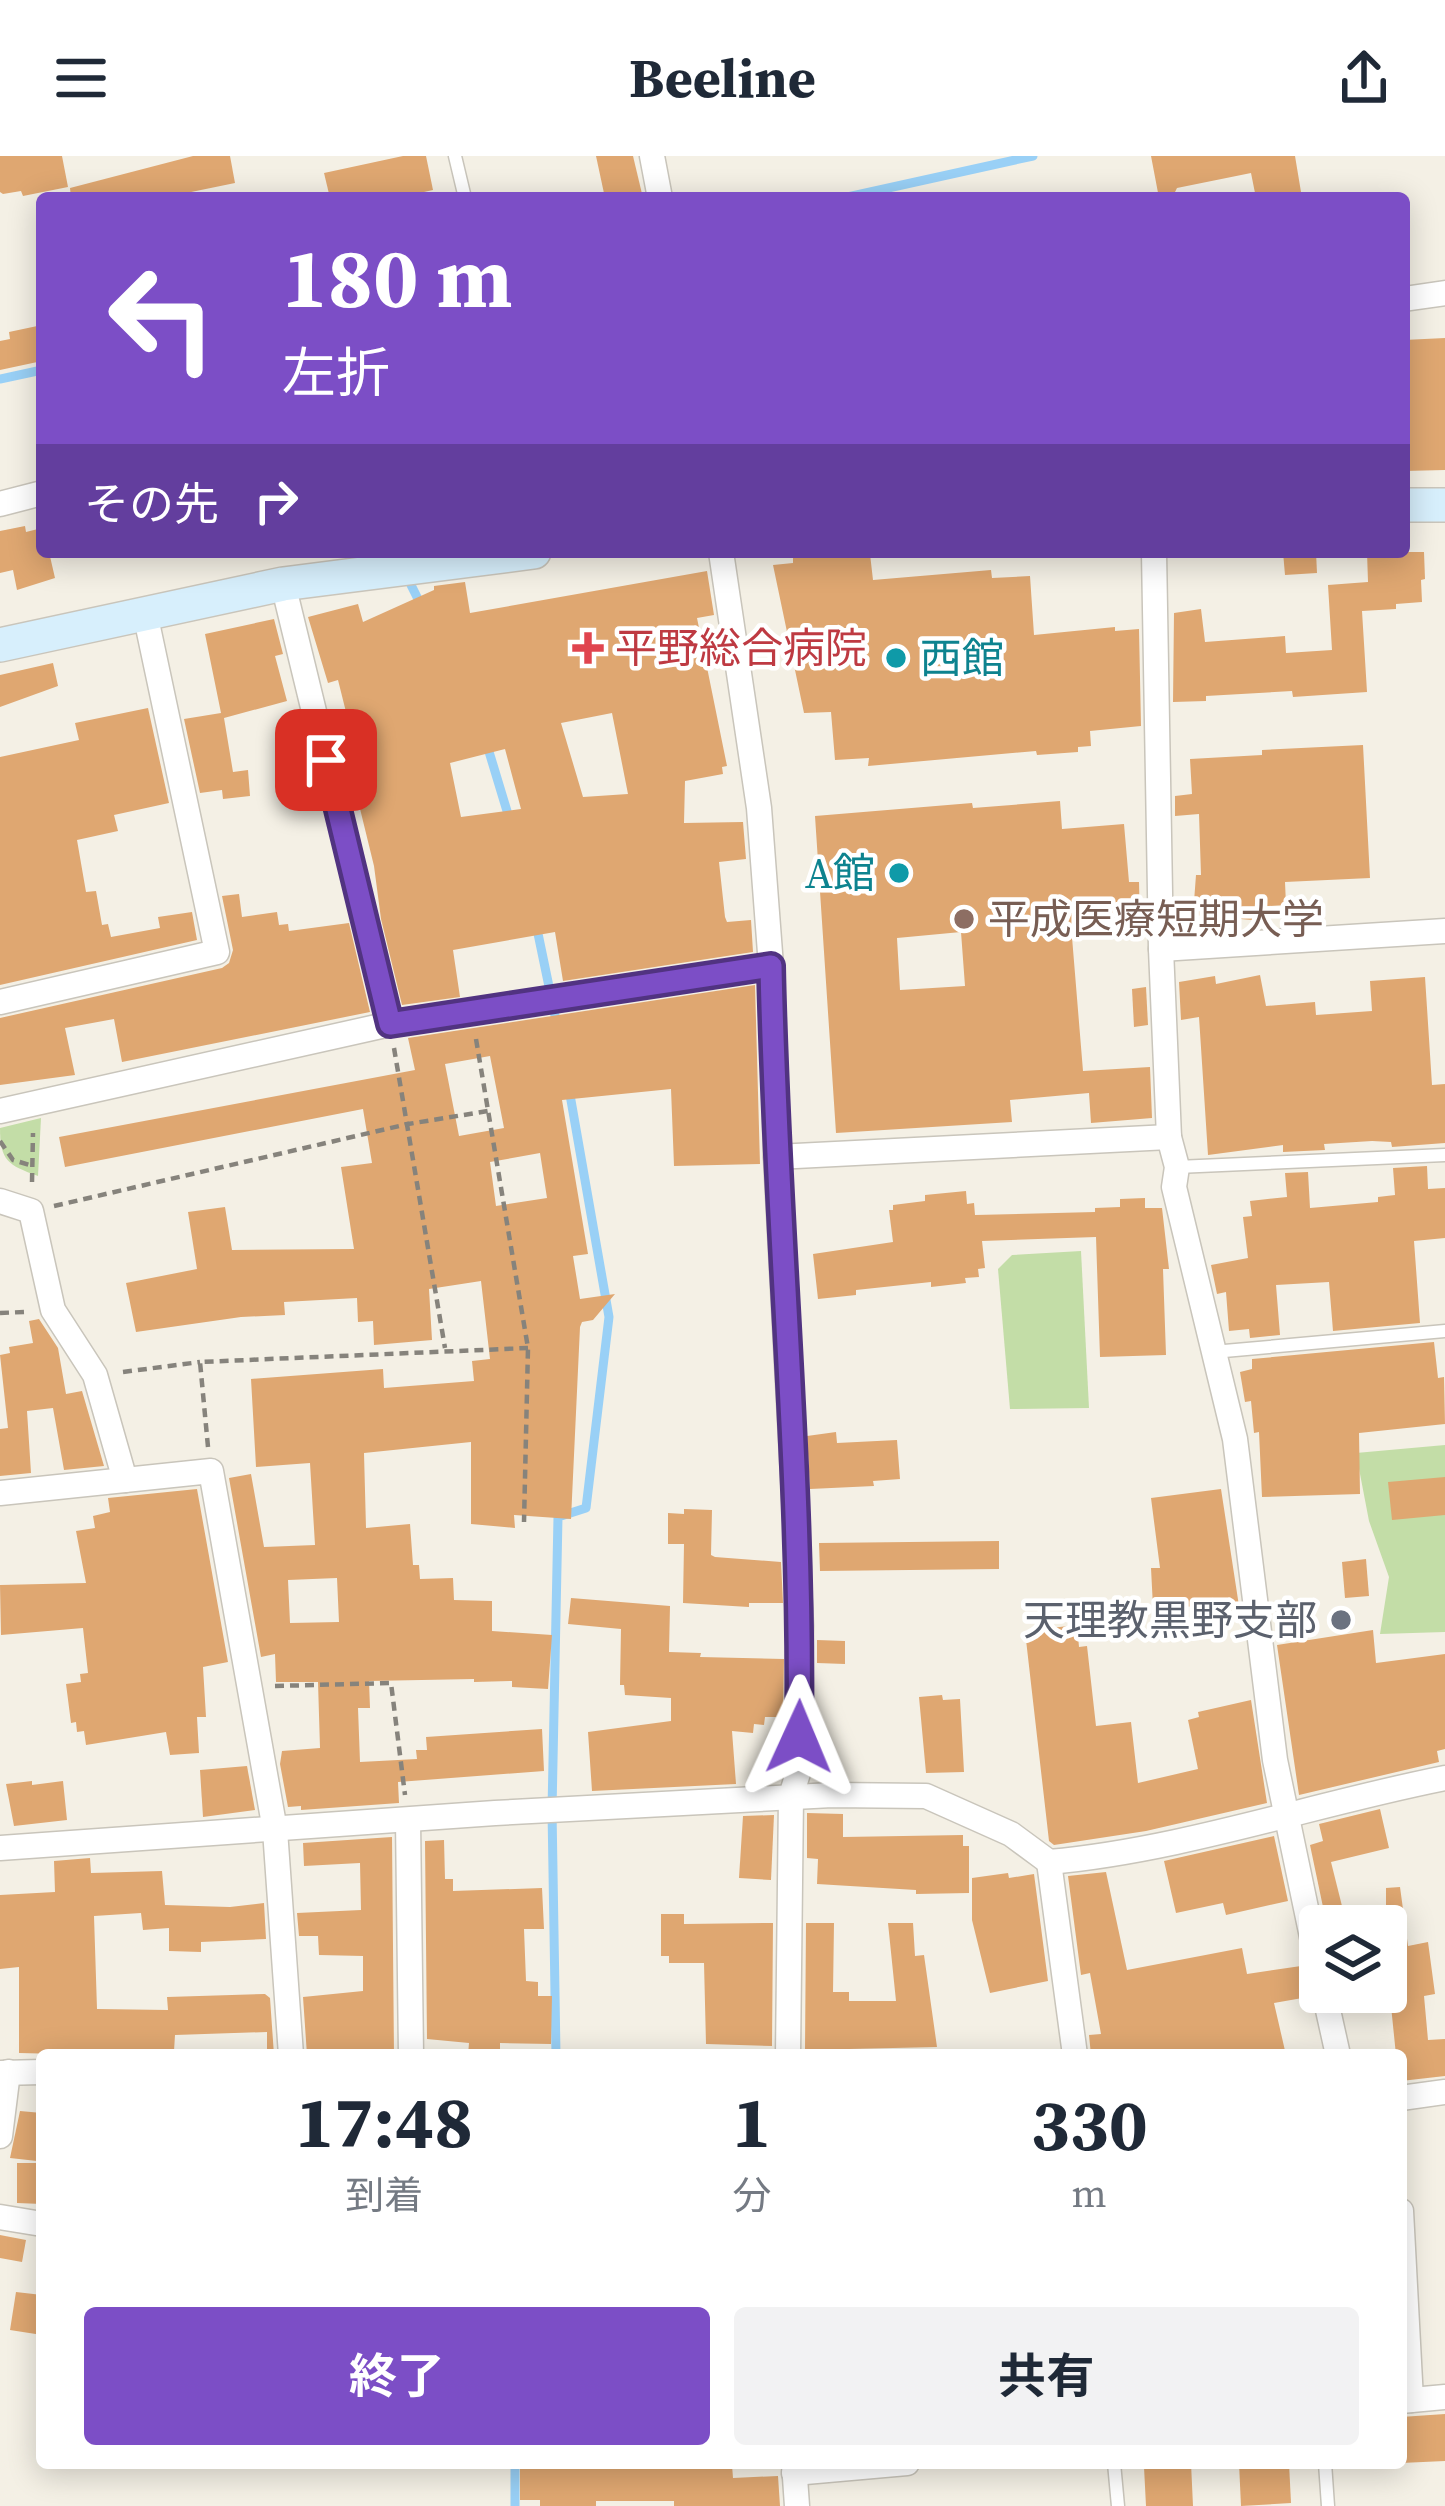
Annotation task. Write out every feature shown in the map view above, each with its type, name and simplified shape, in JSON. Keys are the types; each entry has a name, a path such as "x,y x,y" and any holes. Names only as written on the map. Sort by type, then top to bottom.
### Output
{"main road":[{"path":"1410,505 1445,505"},
{"path":"0,645 283,584 347,564 440,558"}],"street":[{"path":"652,156 659,192"},
{"path":"1410,298 1445,293"},
{"path":"0,504 36,495"},
{"path":"723,558 759,808 771,966 776,1157 801,1627 798,1774 791,1796 788,2049"},
{"path":"1154,558 1162,949 1169,1137 1177,1167 1174,1187 1235,1439 1284,1814 1304,1905"},
{"path":"283,584 390,1024"},
{"path":"0,1002 217,952 145,613"},
{"path":"1162,949 1445,931"},
{"path":"0,1111 390,1024 771,966"},
{"path":"776,1157 1169,1137"},
{"path":"0,1202 31,1211 53,1310 95,1375 125,1480"},
{"path":"0,1493 211,1471 274,1830 291,2049"},
{"path":"0,1848 791,1796 926,1796 1011,1834 1049,1862 1190,1839 1445,1778"},
{"path":"408,1820 411,2049"},
{"path":"1049,1862 1074,2049"},
{"path":"1329,2013 1337,2049"},
{"path":"0,2136 4,2072 36,2072"},
{"path":"1407,2097 1445,2092"},
{"path":"0,2217 36,2223"},
{"path":"1407,2400 1445,2397"},
{"path":"794,2469 797,2506"}],"lane":[{"path":"455,156 464,192"},
{"path":"1177,1167 1445,1155"},
{"path":"1211,1352 1445,1331"},
{"path":"1115,2469 1118,2506"},
{"path":"1325,2469 1328,2506"}],"path":[{"path":"471,1010 528,1348 524,1522"},
{"path":"390,1024 445,1348"},
{"path":"31,1211 408,1124 488,1111"},
{"path":"0,1141 13,1160 33,1166 33,1129 16,1132"},
{"path":"95,1375 200,1362 528,1348"},
{"path":"200,1362 211,1471"},
{"path":"251,1686 391,1683 408,1820"}],"green space":[{"path":"41,1118 38,1176 8,1160 0,1128"},
{"path":"1081,1251 1089,1408 1010,1409 998,1269 1012,1255"},
{"path":"1445,1445 1445,1632 1380,1634 1389,1577 1369,1521 1356,1453"}],"building":[{"path":"0,156 62,156 68,187 23,196 21,191 0,192"},
{"path":"193,156 230,156 235,183 191,192 70,192 70,188"},
{"path":"403,156 426,156 433,190 329,192 324,173"},
{"path":"596,156 633,156 642,192 604,192"},
{"path":"1151,156 1295,156 1301,192 1255,192 1251,173 1158,192"},
{"path":"36,326 36,362 0,370 0,341 10,339 9,332"},
{"path":"1445,338 1445,470 1410,471 1410,340"},
{"path":"25,526 26,532 36,530 36,558 50,558 55,578 17,590 13,570 0,573 0,531"},
{"path":"1410,552 1424,552 1422,602 1362,611 1367,692 1293,697 1292,691 1173,702 1174,613 1201,609 1205,642 1285,636 1286,653 1332,650 1328,585 1368,582 1367,558 1410,558"},
{"name":"平野総合病院","path":"793,558 870,558 873,580 991,570 992,578 1030,576 1034,635 1139,629 1141,726 1090,731 1091,746 1078,747 1078,752 1037,755 1036,751 868,766 869,758 835,760 831,712 804,713 773,565 793,563"},
{"path":"1284,558 1316,558 1317,573 1285,575"},
{"path":"707,571 714,615 697,618 727,766 722,767 723,774 685,781 684,823 743,822 746,859 719,862 725,917 727,922 751,920 753,952 563,981 555,932 453,950 460,997 402,1005 341,731 350,728 338,680 328,683 308,617 358,604 363,622 434,586 465,582 470,613","holes":["612,713 628,794 583,797 561,723","505,749 521,809 461,817 450,763"]},
{"path":"274,619 283,654 275,656 287,701 224,718 233,772 248,770 250,796 223,799 222,790 200,793 184,719 221,713 205,634"},
{"path":"53,663 58,686 0,707 0,675"},
{"path":"148,708 169,803 114,815 118,831 77,840 86,892 96,891 102,925 108,924 111,937 160,928 158,917 192,912 197,940 0,985 0,757 79,740 75,723"},
{"name":"平成医療短期大学","path":"1363,745 1370,878 1285,882 1286,905 1253,907 1252,920 1193,915 1196,875 1201,875 1199,814 1175,816 1175,796 1192,794 1190,759"},
{"name":"平成医療短期大学","path":"1060,801 1062,829 1124,824 1129,882 1139,882 1140,925 1071,925 1083,1071 1150,1067 1152,1118 1091,1123 1089,1093 1010,1100 1012,1122 836,1133 815,816 972,803 973,808","holes":["961,932 965,986 900,990 897,938"]},
{"path":"239,894 242,917 277,912 279,925 288,924 289,931 349,923 370,1012 122,1062 114,1019 65,1028 75,1075 0,1085 0,1018 222,968 233,950 222,896"},
{"path":"1260,975 1266,1006 1315,1002 1316,1015 1372,1011 1370,981 1425,977 1432,1085 1445,1084 1445,1143 1392,1147 1391,1142 1372,1141 1283,1152 1283,1145 1208,1155 1199,1017 1181,1020 1179,982 1215,976 1216,984"},
{"path":"755,985 760,1164 674,1166 671,1089 562,1100 588,1254 573,1256 580,1299 615,1294 593,1320 580,1327 571,1519 514,1515 515,1528 471,1524 471,1442 364,1453 366,1528 410,1524 413,1565 419,1565 420,1579 453,1578 454,1600 492,1601 492,1631 552,1635 548,1689 474,1679 369,1681 370,1708 358,1708 360,1762 417,1759 416,1750 427,1750 426,1737 542,1729 544,1771 398,1782 399,1803 301,1810 301,1806 288,1807 280,1764 282,1751 320,1748 318,1682 276,1682 275,1654 261,1657 229,1478 251,1474 264,1547 315,1545 310,1463 256,1467 251,1379 383,1369 384,1388 474,1381 472,1361 490,1359 481,1281 429,1289 432,1340 374,1345 373,1321 358,1322 357,1298 284,1302 285,1315 136,1332 126,1283 197,1269 188,1212 225,1207 232,1250 354,1249 341,1167 372,1163 363,1109 65,1167 59,1137 415,1070 408,1038","holes":["490,1056 504,1128 459,1136 445,1064","540,1153 547,1198 496,1206 490,1162","337,1578 339,1622 290,1623 288,1580"]},
{"path":"1146,987 1148,1025 1134,1027 1132,989"},
{"path":"1427,1166 1428,1189 1445,1188 1445,1238 1414,1241 1420,1323 1333,1331 1329,1282 1276,1285 1280,1335 1250,1338 1249,1329 1229,1331 1226,1292 1217,1294 1211,1265 1248,1258 1243,1217 1252,1216 1250,1201 1287,1197 1285,1173 1308,1172 1310,1208 1378,1202 1378,1197 1395,1195 1393,1168"},
{"path":"966,1191 967,1204 974,1203 975,1215 1095,1212 1095,1208 1120,1207 1120,1199 1145,1198 1145,1208 1162,1208 1169,1269 1163,1269 1166,1355 1100,1357 1096,1237 982,1241 985,1268 978,1269 979,1277 965,1278 966,1283 856,1290 856,1295 818,1299 813,1254 893,1242 889,1210 893,1205 925,1201 925,1195"},
{"path":"39,1319 58,1348 66,1394 82,1391 104,1466 64,1470 53,1408 27,1411 31,1473 0,1476 0,1429 8,1428 0,1355 10,1353 9,1347 33,1343 29,1321"},
{"path":"1434,1342 1438,1378 1444,1377 1445,1424 1359,1433 1360,1494 1262,1497 1259,1432 1254,1433 1251,1401 1245,1402 1240,1372 1252,1369 1252,1359"},
{"path":"836,1432 837,1443 897,1440 900,1479 873,1481 874,1486 810,1489 807,1436"},
{"path":"1445,1477 1445,1515 1392,1520 1388,1482"},
{"path":"197,1489 228,1662 203,1667 206,1717 197,1717 199,1753 170,1755 166,1732 86,1745 84,1731 77,1732 76,1722 71,1723 66,1684 81,1682 80,1674 88,1673 83,1628 1,1635 0,1585 86,1583 76,1531 95,1528 93,1516 110,1512 108,1498"},
{"path":"1221,1489 1239,1606 1153,1607 1151,1568 1160,1568 1151,1498"},
{"path":"684,1509 712,1510 711,1555 781,1562 783,1603 749,1603 749,1607 683,1603 684,1544 668,1544 668,1513 684,1514"},
{"path":"999,1541 999,1569 820,1571 819,1543"},
{"path":"1366,1559 1369,1596 1345,1598 1342,1562"},
{"path":"571,1598 670,1606 669,1652 784,1659 783,1717 765,1717 764,1725 754,1724 753,1733 732,1731 736,1784 592,1791 588,1732 671,1721 671,1698 625,1695 620,1685 621,1629 568,1624"},
{"path":"1077,1625 1079,1647 1087,1646 1096,1726 1131,1722 1138,1783 1198,1769 1188,1720 1199,1717 1198,1712 1251,1700 1267,1803 1146,1831 1054,1845 1049,1841 1025,1631"},
{"path":"1373,1630 1376,1663 1445,1654 1445,1749 1437,1751 1439,1762 1299,1795 1277,1645"},
{"path":"817,1640 845,1641 845,1664 817,1663"},
{"path":"942,1695 943,1700 960,1699 964,1772 926,1773 919,1697"},
{"path":"247,1766 255,1810 203,1817 200,1770"},
{"path":"32,1781 32,1785 63,1781 67,1820 14,1826 6,1784"},
{"path":"1380,1809 1389,1848 1331,1862 1342,1905 1323,1905 1310,1845 1323,1841 1319,1824"},
{"path":"807,1813 843,1814 843,1837 963,1835 963,1846 969,1846 969,1893 916,1894 916,1890 817,1884 818,1859 807,1858"},
{"path":"774,1815 771,1880 739,1878 743,1816"},
{"path":"1274,1836 1288,1901 1226,1915 1223,1903 1176,1913 1164,1861"},
{"path":"392,1837 394,2049 307,2049 303,1997 363,1991 363,1956 319,1955 318,1936 299,1936 297,1913 361,1910 360,1863 304,1866 303,1843"},
{"path":"444,1840 445,1879 453,1879 453,1891 542,1888 544,1929 524,1929 526,1981 538,1982 538,1996 552,1996 551,2044 500,2043 500,2049 468,2049 469,2043 427,2039 425,1841"},
{"path":"90,1858 91,1873 162,1871 165,1905 264,1903 266,1939 201,1942 201,1952 169,1951 169,1928 143,1930 141,1913 94,1916 97,2009 168,2010 167,1997 265,1994 270,1998 274,2049 267,2049 267,2032 175,2035 174,2049 19,2053 19,1967 0,1969 0,1895 55,1892 54,1861"},
{"path":"1106,1872 1127,1970 1242,1948 1247,1974 1299,1966 1299,1999 1274,2003 1285,2049 1090,2049 1089,2035 1101,2034 1090,1973 1081,1975 1068,1876"},
{"path":"1008,1873 1009,1878 1034,1874 1048,1981 990,1993 972,1920 972,1878"},
{"path":"1400,1887 1402,1905 1386,1905 1386,1888"},
{"path":"661,1914 684,1914 684,1924 773,1923 772,2046 706,2044 704,1963 669,1963 669,1956 661,1956"},
{"path":"806,1923 834,1923 833,1992 849,1992 849,2001 896,2001 888,1923 913,1923 915,1956 924,1955 937,2047 805,2049"},
{"path":"1407,1939 1408,1946 1428,1942 1435,1994 1424,1996 1428,2040 1445,2039 1445,2076 1407,2080 1407,2049 1395,2049 1392,2013 1407,2013"},
{"path":"20,2111 36,2112 36,2161 10,2158"},
{"path":"17,2163 36,2163 36,2204 17,2203"},
{"path":"0,2235 26,2240 22,2262 0,2258"},
{"path":"16,2292 36,2294 36,2334 10,2330"},
{"path":"1445,2414 1445,2461 1407,2463 1407,2417"},
{"path":"520,2469 732,2469 733,2478 778,2476 780,2506 596,2501 596,2506 540,2506 540,2500 520,2500"},
{"path":"1144,2469 1191,2469 1193,2506 1146,2506"},
{"path":"1239,2469 1289,2469 1291,2503 1241,2506"}],"waterway":[{"path":"870,192 1033,156"},
{"path":"0,379 36,371"},
{"path":"411,585 421,605"},
{"path":"487,745 510,821"},
{"path":"536,924 557,1025"},
{"path":"556,2049 552,1810 558,1517 586,1508 609,1317 569,1089"},
{"path":"515,2469 515,2506"}],"place":[{"name":"平野総合病院","path":"588,648"},
{"name":"西館","path":"896,658"},
{"name":"A館","path":"899,873"},
{"name":"平成医療短期大学","path":"964,919"},
{"name":"天理教黒野支部","path":"1341,1620"}],"route":[{"path":"326,760 390,1024 771,966 776,1157 801,1627 799,1737"}]}
